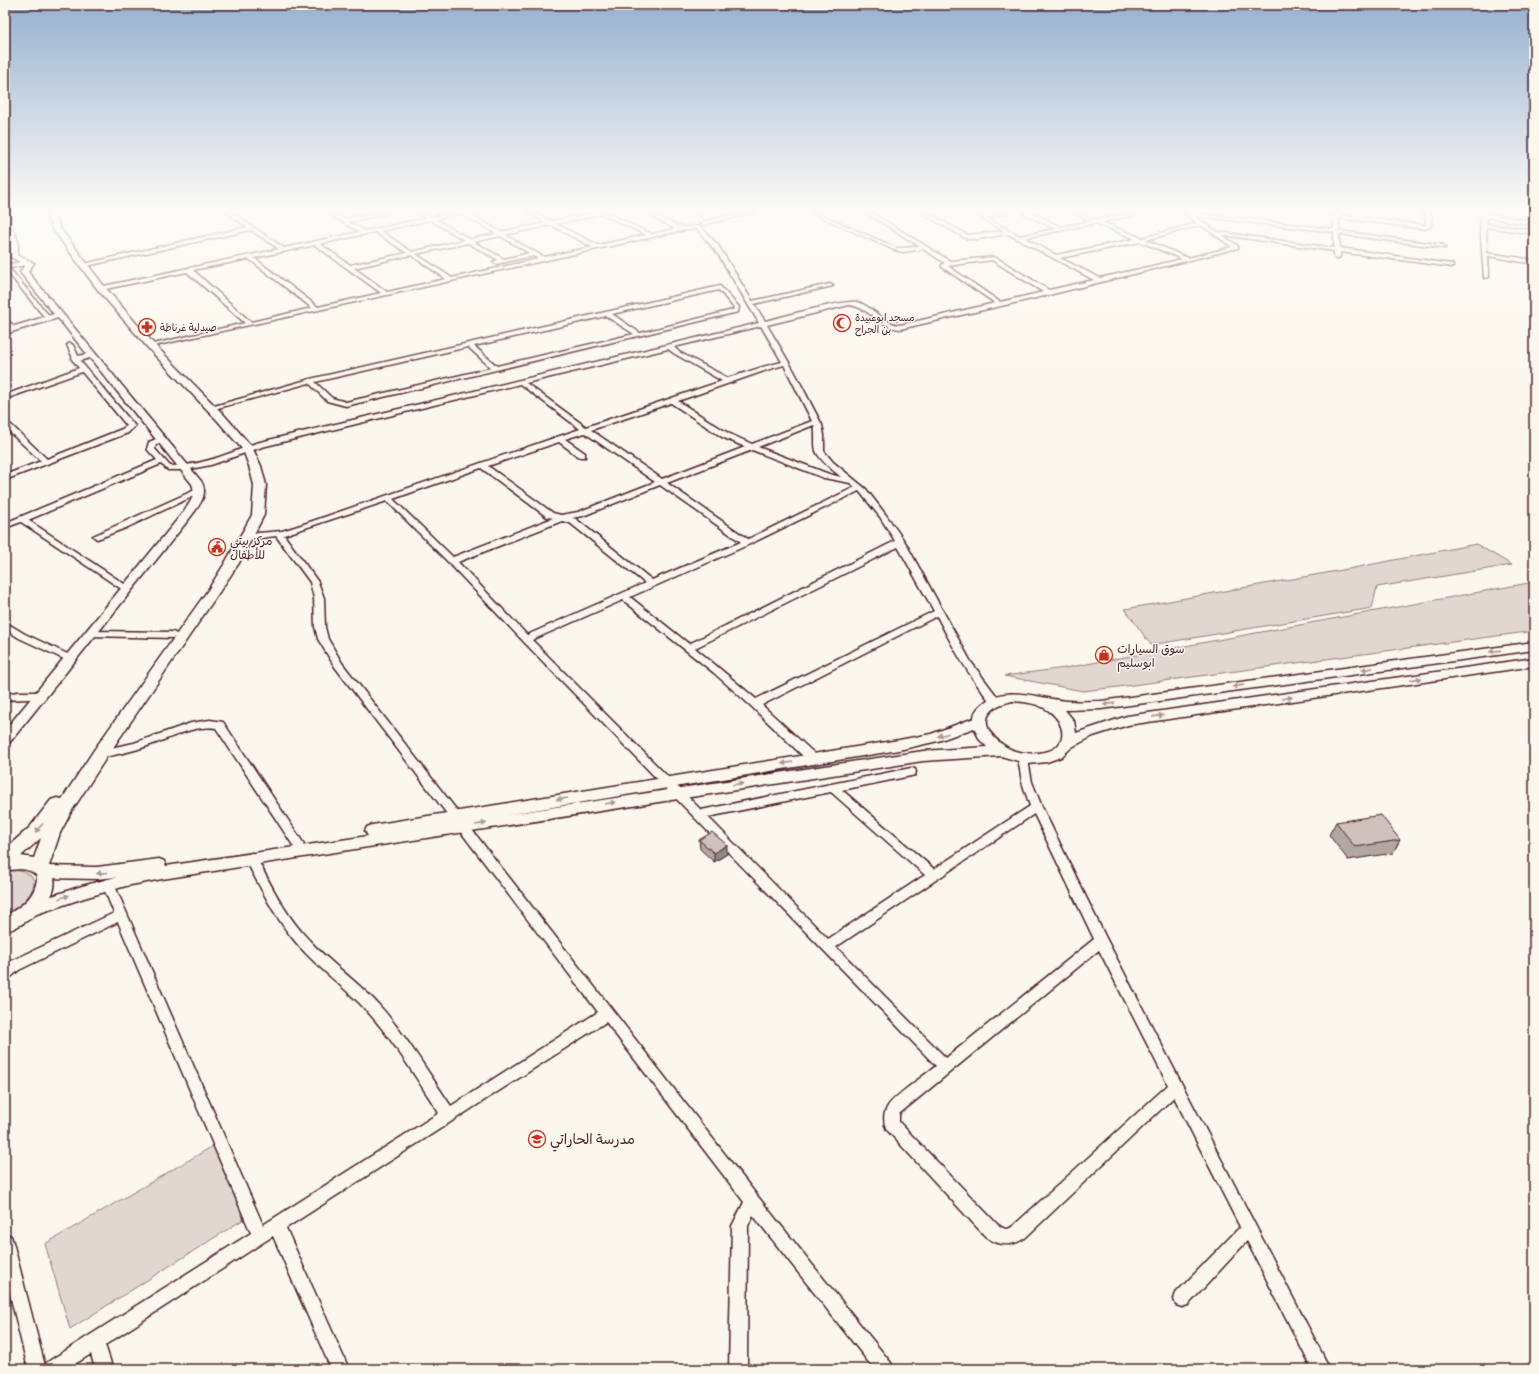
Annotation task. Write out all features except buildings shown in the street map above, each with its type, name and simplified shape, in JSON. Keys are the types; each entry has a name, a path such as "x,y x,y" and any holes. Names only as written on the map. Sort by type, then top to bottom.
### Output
{"main road":[{"path":"6,924 28,911 36,903 44,890 46,879 42,870 46,844 54,827 100,754 214,591 247,537 258,515 257,507 260,485 255,466 248,449 151,346 91,276"},
{"path":"5,859 24,844 47,819 220,566 257,507"},
{"path":"5,864 26,862 42,870"}],"street":[{"path":"13,276 48,318"},
{"path":"5,739 92,634 126,589 189,512 198,498 200,491 199,486 185,468 27,276"},
{"path":"101,288 159,276"},
{"path":"196,276 249,324"},
{"path":"275,276 317,309"},
{"path":"361,276 386,294"},
{"path":"446,276 450,279"},
{"path":"151,346 464,276"},
{"path":"310,381 329,401 339,404 346,404 736,311 737,308 726,276"},
{"path":"959,276 1000,304"},
{"path":"1022,276 1049,293"},
{"path":"1092,276 1099,280"},
{"path":"161,439 152,444 151,447 162,462 170,469 185,468 218,462 248,449 853,303 861,305 888,325 900,327 1115,276"},
{"path":"730,286 751,303 786,363 816,422 820,435 820,451 833,467 852,481 868,496 901,542 972,673 995,701"},
{"path":"211,408 310,381 730,286"},
{"path":"751,303 830,286"},
{"path":"608,314 639,334"},
{"path":"5,332 59,315"},
{"path":"5,320 15,328"},
{"path":"5,478 125,431 131,426 83,369 76,359 70,345"},
{"path":"469,345 495,368"},
{"path":"670,347 677,353 728,381"},
{"path":"76,359 92,355"},
{"path":"247,537 279,534 304,527 561,440 672,400 786,363"},
{"path":"5,397 83,369"},
{"path":"521,382 587,431 747,542"},
{"path":"672,400 725,435 750,447 827,476 852,481"},
{"path":"452,561 561,518 580,514 816,422"},
{"path":"5,424 46,462"},
{"path":"561,440 582,455"},
{"path":"5,526 162,462"},
{"path":"483,466 550,515 573,521 651,584"},
{"path":"526,639 747,542 860,488"},
{"path":"97,536 200,491"},
{"path":"388,498 452,561 526,639 945,1066"},
{"path":"21,519 126,589"},
{"path":"279,534 314,582 319,598 323,639 329,652 458,822 885,1369"},
{"path":"688,648 901,542"},
{"path":"624,596 755,704 813,759"},
{"path":"755,704 938,612"},
{"path":"5,625 22,636 71,659"},
{"path":"92,634 173,635"},
{"path":"1045,703 1069,706 1101,705 1534,646"},
{"path":"1068,743 1088,733 1127,721 1534,662"},
{"path":"5,697 18,695 42,695"},
{"path":"1011,697 1019,697 1045,703 1056,709 1064,717 1070,730 1071,735 1068,743 1063,749 1046,757 1023,758 1001,751 986,740 979,721 984,709 995,701 1011,697"},
{"path":"28,911 55,900 108,884 150,875 458,822 667,782 920,741 950,733 979,721"},
{"path":"100,754 143,744 200,724 211,722 219,725 298,844"},
{"path":"42,870 78,874 115,871 298,844 678,793 923,756 1001,751"},
{"path":"1023,758 1027,782 1036,807 1101,941 1321,1369"},
{"path":"699,815 911,772"},
{"path":"834,788 933,875"},
{"path":"827,946 1036,807"},
{"path":"251,858 276,908 286,922 310,948 355,989 392,1030 449,1116"},
{"path":"108,884 260,1236"},
{"path":"5,974 14,966 122,915"},
{"path":"1101,941 945,1066 893,1110 890,1117 892,1125 997,1236 1006,1238 1019,1232 1176,1086"},
{"path":"52,1369 608,1013"},
{"path":"738,1369 740,1226 747,1210 754,1203"},
{"path":"277,1226 340,1369"},
{"path":"1182,1299 1249,1228"},
{"path":"5,1242 37,1369"},
{"path":"95,1341 104,1369"}],"shaded area":[{"path":"1476,544 1512,565 1377,587 1372,608 1151,645 1125,609 1348,569"},
{"path":"1534,582 1534,631 1083,691 1004,676 1065,668"},
{"path":"12,870 25,872 32,877 34,883 28,897 5,915 5,871"},
{"path":"213,1146 244,1219 70,1329 45,1244"}],"place":[{"name":"مسجد ابوعبيدة بن الجراح","path":"842,323"},
{"name":"صيدلية غرناطة","path":"147,327"},
{"name":"مركز بيتي للأطفال","path":"217,547"},
{"name":"سوق السيارات ابوسليم","path":"1104,655"},
{"name":"مدرسة الحاراتي","path":"537,1139"}]}
